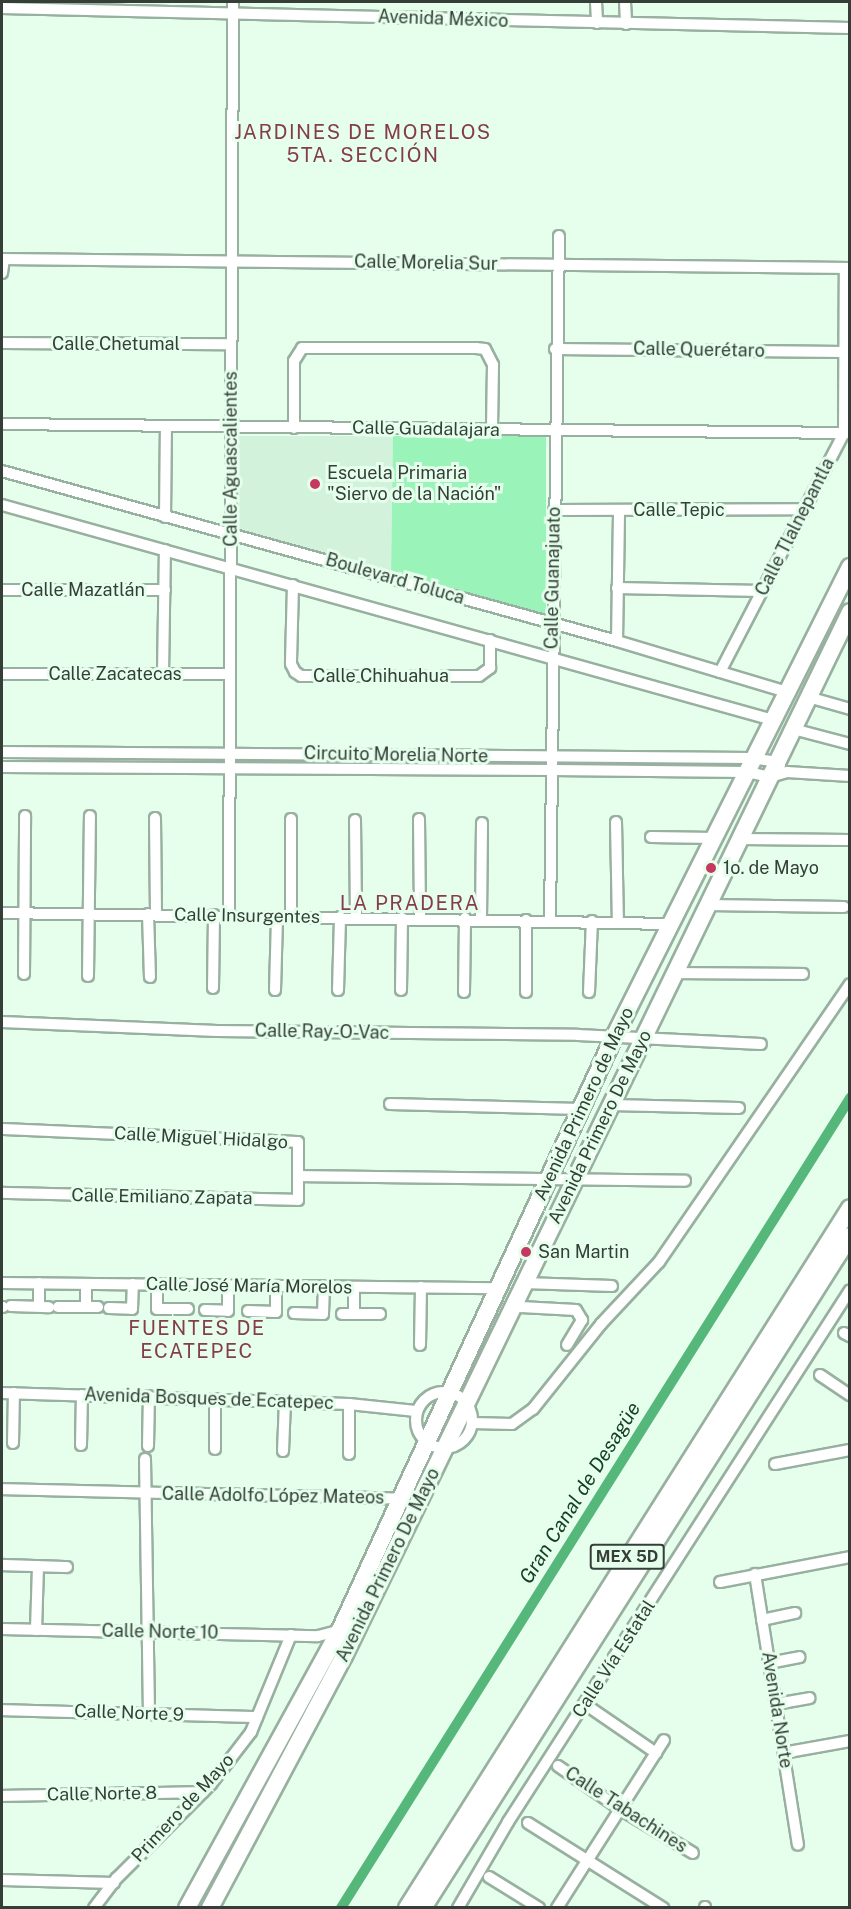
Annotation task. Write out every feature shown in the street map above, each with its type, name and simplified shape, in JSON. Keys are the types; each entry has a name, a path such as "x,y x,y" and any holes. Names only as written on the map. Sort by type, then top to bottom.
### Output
{"highway":[{"name":"Avenida Primero de Mayo","path":"348,1632 400,1499 580,1109 849,567"},
{"path":"778,771 793,729 849,612"},
{"name":"Avenida Primero De Mayo","path":"311,1701 445,1448 740,839 778,771"},
{"name":"MEX 5D","path":"406,1908 849,1208"},
{"name":"MEX 5D","path":"423,1908 849,1236"},
{"path":"187,1908 311,1701"},
{"path":"210,1908 311,1701"}],"street":[{"name":"Calle Aguascalientes","path":"229,916 233,2"},
{"path":"596,2 597,24"},
{"path":"626,2 626,24"},
{"name":"Avenida México","path":"2,8 597,24 849,28"},
{"name":"Calle Guanajuato","path":"550,921 555,349 559,236"},
{"path":"2,273 3,259"},
{"name":"Calle Morelia Sur","path":"3,259 458,262 558,267 847,268"},
{"name":"Calle Tlalnepantla","path":"720,672 803,509 847,433 843,352 847,268"},
{"name":"Calle Chetumal","path":"2,343 231,344"},
{"path":"294,428 294,361 302,348 476,348 485,349 493,365 492,430"},
{"name":"Calle Querétaro","path":"555,349 843,352"},
{"name":"Calle Guadalajara","path":"2,424 847,433"},
{"path":"165,517 166,426"},
{"name":"Boulevard Toluca","path":"2,471 617,641 787,692"},
{"name":"Boulevard Toluca","path":"2,505 773,720"},
{"name":"Calle Tepic","path":"554,510 803,509"},
{"path":"617,641 619,510"},
{"path":"163,674 165,550"},
{"name":"Calle Chihuahua","path":"293,585 291,664 295,672 301,676 479,676 490,668 490,640"},
{"path":"617,588 762,591"},
{"name":"Calle Mazatlán","path":"2,590 165,590"},
{"name":"Calle Zacatecas","path":"2,674 229,674"},
{"path":"808,697 849,709"},
{"path":"793,729 849,744"},
{"name":"Circuito Morelia Norte","path":"2,752 552,756 750,765 778,771 849,776"},
{"name":"Circuito Morelia Norte","path":"2,767 552,770 750,765 778,771"},
{"path":"24,974 25,816"},
{"path":"88,976 90,816"},
{"path":"150,977 155,818"},
{"path":"291,819 291,918"},
{"path":"419,819 420,918"},
{"path":"355,820 356,918"},
{"path":"616,822 618,922"},
{"path":"482,823 482,919"},
{"path":"651,837 714,838"},
{"path":"740,839 849,840"},
{"path":"708,905 844,907"},
{"name":"Calle Insurgentes","path":"2,913 291,918 465,918 672,924"},
{"path":"213,988 214,915"},
{"path":"275,990 277,917"},
{"path":"338,990 340,917"},
{"path":"401,990 402,918"},
{"path":"464,992 465,918"},
{"path":"526,920 526,992"},
{"path":"589,992 592,921"},
{"path":"675,973 803,974"},
{"path":"472,1423 512,1424 533,1409 601,1324 659,1262 849,984"},
{"name":"Calle Ray-O-Vac","path":"2,1022 217,1031 614,1037 761,1044"},
{"path":"390,1104 580,1109"},
{"path":"611,1105 739,1108"},
{"name":"Calle Miguel Hidalgo","path":"2,1129 298,1142 298,1176 685,1181"},
{"name":"Calle Emiliano Zapata","path":"2,1193 298,1200 298,1176"},
{"name":"Calle José María Morelos","path":"2,1283 497,1288"},
{"path":"39,1283 49,1307"},
{"path":"524,1283 612,1286"},
{"path":"86,1284 86,1307"},
{"path":"5,1306 132,1309 133,1284"},
{"path":"157,1285 157,1309 188,1309"},
{"path":"206,1310 228,1311 228,1286"},
{"path":"248,1311 276,1312 276,1286"},
{"path":"294,1313 323,1314 324,1287"},
{"path":"354,1287 348,1314 380,1314"},
{"path":"420,1346 421,1287"},
{"name":"Calle Vía Estatal","path":"458,1908 508,1822 849,1290"},
{"path":"514,1304 521,1307 576,1311 582,1320 567,1345"},
{"path":"820,1375 849,1395"},
{"path":"450,1391 466,1402 472,1423 465,1438 452,1447 445,1448 426,1442 418,1433 415,1422 416,1410 430,1395 450,1391"},
{"name":"Avenida Bosques de Ecatepec","path":"2,1393 349,1404 416,1410"},
{"path":"13,1443 14,1393"},
{"path":"81,1445 82,1395"},
{"path":"148,1446 149,1396"},
{"path":"215,1399 215,1449"},
{"path":"283,1450 285,1402"},
{"path":"349,1404 349,1454"},
{"path":"775,1464 849,1450"},
{"path":"145,1459 145,1494"},
{"name":"Calle Adolfo López Mateos","path":"2,1489 400,1499"},
{"name":"Calle Adolfo López Mateos","path":"145,1494 149,1713"},
{"path":"720,1582 849,1557"},
{"path":"2,1565 67,1567"},
{"path":"36,1630 38,1566"},
{"name":"Avenida Norte","path":"755,1574 798,1845"},
{"path":"762,1620 795,1613"},
{"name":"Calle Norte 10","path":"2,1629 318,1636 348,1632"},
{"name":"Primero de Mayo","path":"94,1908 114,1883 203,1792 251,1732 291,1635"},
{"path":"318,1636 338,1651"},
{"path":"769,1663 799,1657"},
{"path":"776,1704 809,1698"},
{"path":"592,1709 656,1753"},
{"name":"Calle Norte 9","path":"2,1710 257,1717"},
{"path":"557,1908 664,1740"},
{"path":"783,1753 849,1741"},
{"name":"Calle Tabachines","path":"558,1766 620,1809 693,1853"},
{"name":"Calle Norte 8","path":"2,1796 203,1792"},
{"path":"528,1823 663,1908"},
{"path":"489,1877 539,1908"},
{"path":"2,1880 114,1883"}],"shaded area":[{"name":"Escuela Primaria \"Siervo de la Nación\"","path":"238,436 393,436 391,574 238,532"}],"green space":[{"path":"393,436 546,436 546,615 391,574"}],"waterway":[{"name":"Gran Canal de Desagüe","path":"341,1908 850,1098"}],"place":[{"name":"Escuela Primaria \"Siervo de la Nación\"","path":"315,484"},
{"name":"1o. de Mayo","path":"711,868"},
{"name":"San Martin","path":"526,1252"}],"district":[{"name":"JARDINES DE MORELOS 5TA. SECCIÓN","path":"363,144"},
{"name":"LA PRADERA","path":"410,903"},
{"name":"FUENTES DE ECATEPEC","path":"197,1340"}]}
